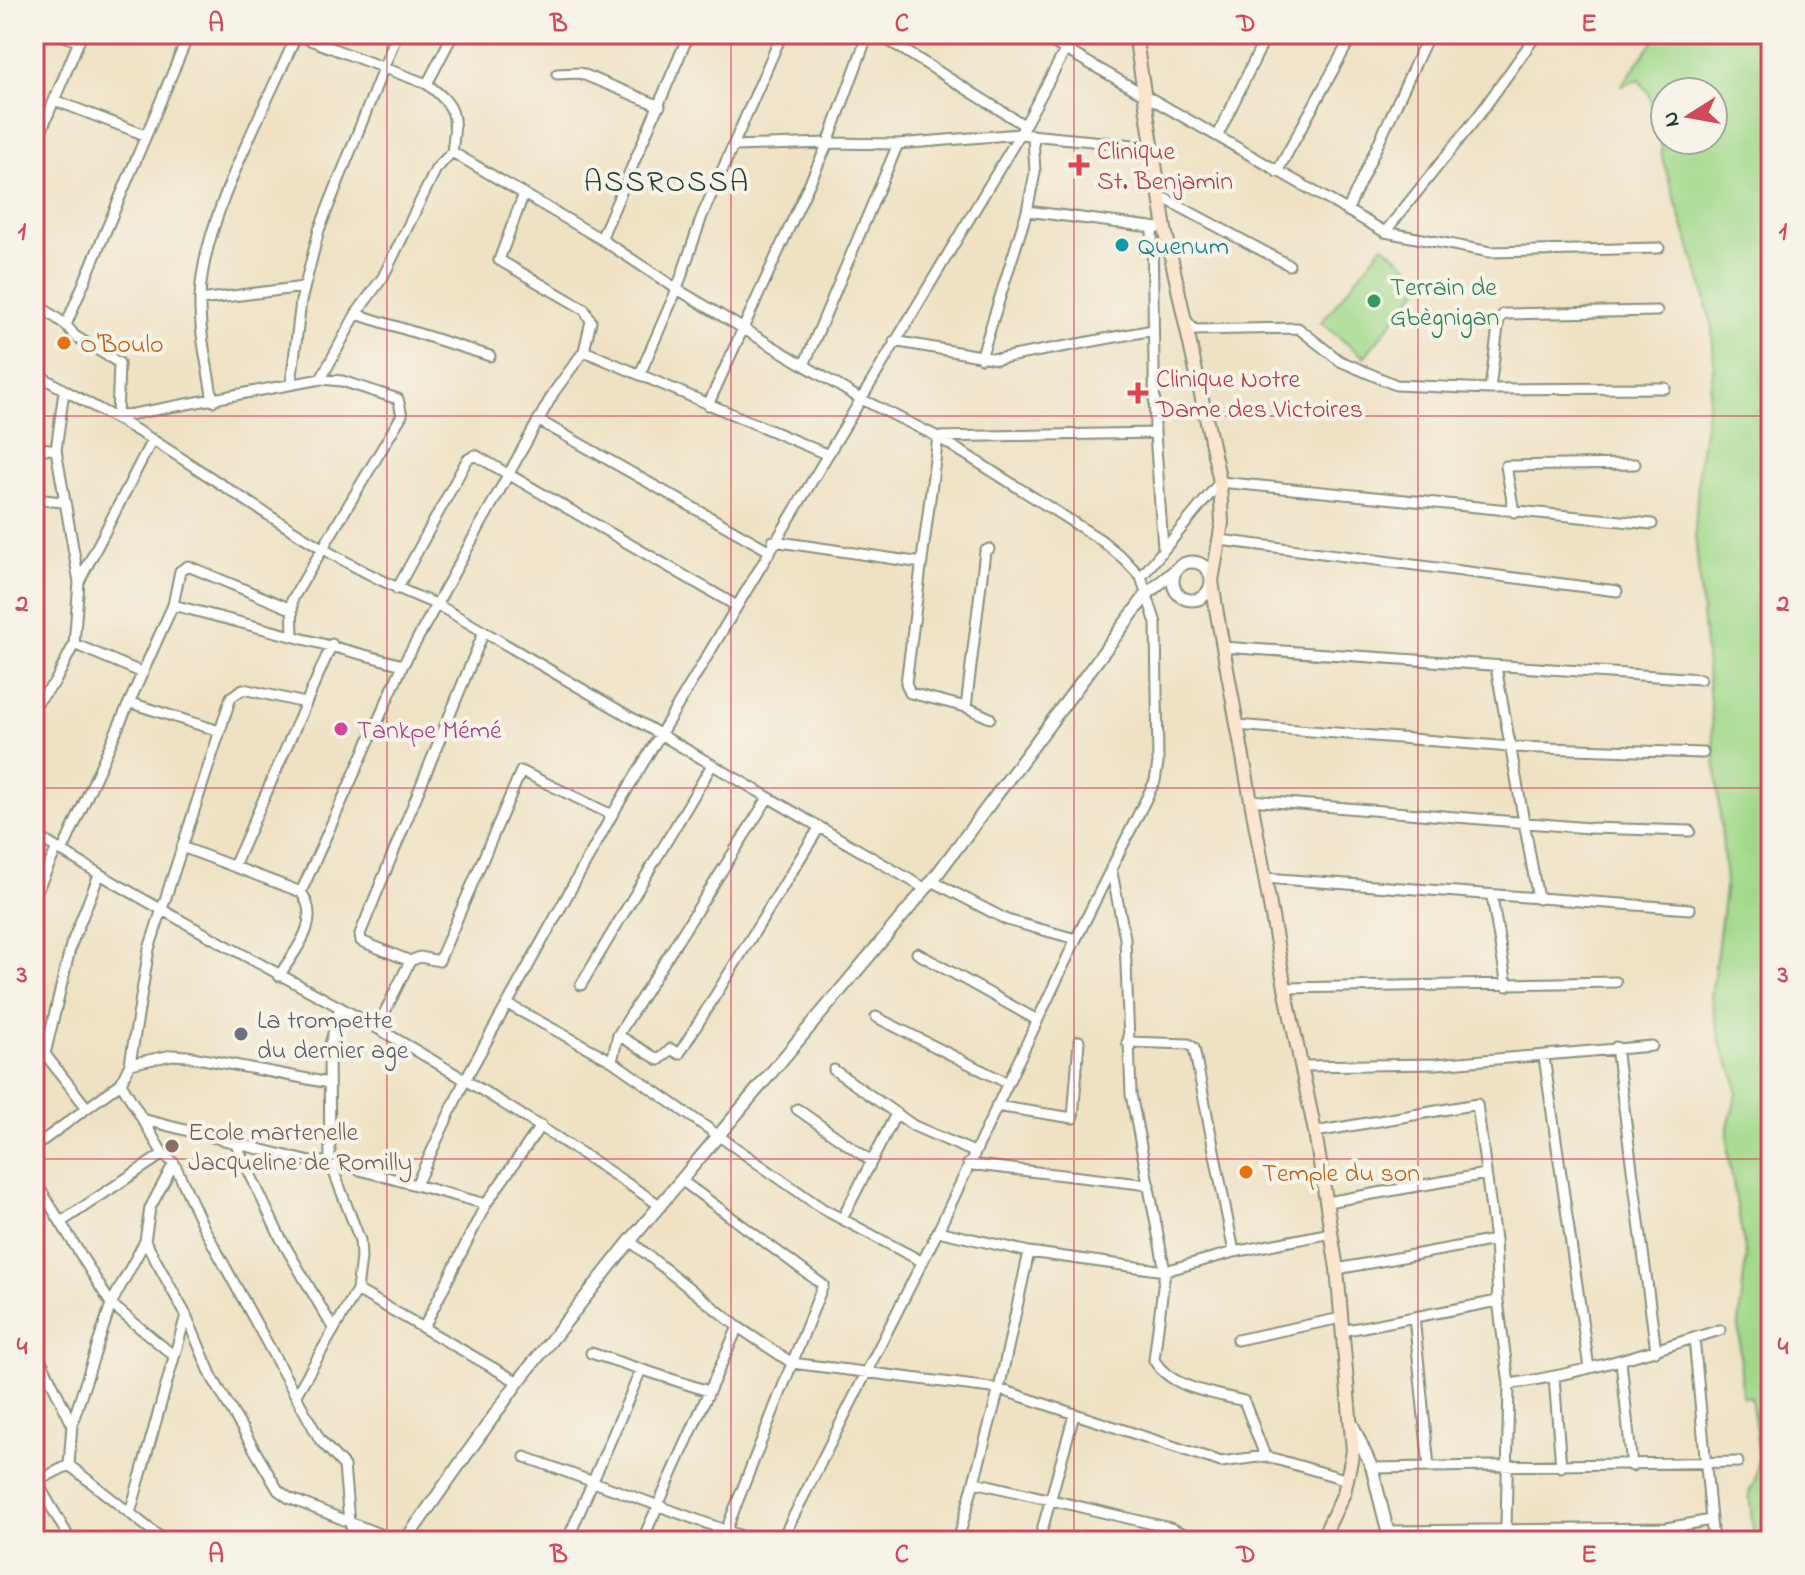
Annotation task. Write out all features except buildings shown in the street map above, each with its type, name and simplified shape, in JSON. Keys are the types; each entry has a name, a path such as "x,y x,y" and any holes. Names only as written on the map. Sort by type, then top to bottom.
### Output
{"main road":[{"path":"1135,34 1160,196 1158,228 1185,319 1220,482 1220,540 1212,581 1222,647 1315,1132 1337,1269 1353,1426 1348,1480 1321,1541"}],"street":[{"path":"34,148 81,38 60,34"},
{"path":"66,325 189,34"},
{"path":"213,401 200,300 203,262 214,225 296,34 427,84 450,102 455,116 452,152 436,169 383,277 356,314 321,379"},
{"path":"291,384 304,287 319,230 397,34"},
{"path":"427,84 453,34"},
{"path":"601,239 689,34"},
{"path":"640,374 677,289 702,216 782,34"},
{"path":"708,405 828,143 868,34"},
{"path":"878,34 1033,135 1154,147"},
{"path":"1038,34 1385,232 1490,252 1659,248"},
{"path":"416,1185 465,1080 612,815 1022,129 1074,34"},
{"path":"1218,135 1267,34"},
{"path":"1277,172 1353,34"},
{"path":"1347,211 1429,34"},
{"path":"1385,232 1479,115 1537,34"},
{"path":"557,74 580,73 660,106"},
{"path":"54,100 145,135"},
{"path":"734,146 898,144 1022,129"},
{"path":"981,358 1027,211 1035,173 1033,135"},
{"path":"804,365 898,144"},
{"path":"452,152 601,239 743,330 859,398 938,437 1101,540 1141,577 1156,623 1157,772 938,1231 781,1541"},
{"path":"301,892 403,665 538,420 584,351 591,321 584,309 499,260 523,196"},
{"path":"1160,196 1289,265"},
{"path":"1027,211 1158,228 1153,330 1155,433 1163,548"},
{"path":"200,300 304,287"},
{"path":"34,302 66,325 75,336 119,363 117,417"},
{"path":"1490,389 1499,319 1504,314 1657,311"},
{"path":"356,314 490,356"},
{"path":"1185,319 1194,330 1298,328 1340,361 1386,383 1490,389 1665,388"},
{"path":"894,341 981,358 1011,358 1153,330"},
{"path":"584,351 826,454"},
{"path":"34,372 64,391 117,417 322,548 397,589 436,604 819,828 929,885 1007,920 1076,939"},
{"path":"117,417 321,379 351,383 398,399 402,407 394,428 292,600 293,636"},
{"path":"34,706 55,682 74,644 79,582 62,502 56,450 64,391"},
{"path":"538,420 771,545 922,563"},
{"path":"938,437 1155,433"},
{"path":"938,437 907,689 966,707 990,718"},
{"path":"79,582 152,440"},
{"path":"34,447 56,450"},
{"path":"397,589 467,460 475,455 735,605"},
{"path":"1514,512 1506,466 1635,464"},
{"path":"1141,577 1220,482 1652,524"},
{"path":"34,499 62,502"},
{"path":"1220,540 1617,591"},
{"path":"966,707 985,551 989,549"},
{"path":"405,1541 518,1382 630,1241 929,885 1147,594 1179,567 1197,562 1205,567 1212,581 1201,597 1187,599 1174,585 1179,567"},
{"path":"34,897 131,703 173,605 180,571 188,566 291,609"},
{"path":"173,605 403,665"},
{"path":"410,961 361,941 360,934 483,634"},
{"path":"74,644 143,673"},
{"path":"234,866 332,644"},
{"path":"1222,647 1700,679"},
{"path":"1496,667 1538,899"},
{"path":"34,1147 121,1083 130,1064 149,949 231,697 237,690 305,703"},
{"path":"131,703 219,731"},
{"path":"1236,725 1511,747 1703,753"},
{"path":"581,985 712,765"},
{"path":"377,1028 410,961 420,957 439,961 521,771 612,815"},
{"path":"612,1061 618,1035 768,798"},
{"path":"1250,800 1523,822 1690,831"},
{"path":"618,1035 659,1060 671,1049 679,1054 819,828"},
{"path":"34,834 161,912 340,1007 541,1125 661,1206"},
{"path":"182,847 301,892 310,912 308,929 279,976"},
{"path":"1111,868 1125,938 1131,1094 1165,1271 1154,1360 1161,1372 1189,1387 1244,1401 1265,1456"},
{"path":"45,1054 71,945 99,875"},
{"path":"1265,878 1492,897 1690,909"},
{"path":"1492,897 1507,986"},
{"path":"917,953 1037,1020"},
{"path":"1285,988 1616,982"},
{"path":"509,1005 612,1061 842,1219 921,1261"},
{"path":"297,1393 357,1290 360,1240 330,1162 329,1049 340,1007"},
{"path":"876,1017 1007,1083"},
{"path":"34,1040 87,1108"},
{"path":"996,1106 1073,1118 1079,1041"},
{"path":"1127,1042 1189,1044 1194,1048 1234,1252"},
{"path":"1302,1066 1544,1057 1616,1047 1652,1046"},
{"path":"1616,1047 1656,1351"},
{"path":"130,1064 172,1055 187,1056 329,1083"},
{"path":"1544,1057 1589,1368"},
{"path":"834,1070 923,1130 974,1152"},
{"path":"121,1083 163,1154 174,1163 203,1226 320,1440 344,1466 349,1522 357,1541"},
{"path":"1315,1132 1477,1104 1495,1240 1498,1301 1509,1384 1506,1528"},
{"path":"797,1109 871,1161"},
{"path":"842,1219 896,1114"},
{"path":"142,1119 310,1162 330,1162 486,1204"},
{"path":"424,1327 486,1204 541,1125"},
{"path":"235,1142 280,1237 333,1328"},
{"path":"61,1222 163,1154"},
{"path":"69,1465 72,1424 111,1304 145,1241 150,1208 174,1163"},
{"path":"968,1164 1149,1185"},
{"path":"1327,1202 1486,1174"},
{"path":"34,1179 111,1304 173,1355"},
{"path":"681,1180 823,1285 725,1533"},
{"path":"938,1231 1029,1252 1165,1271 1234,1252 1331,1233"},
{"path":"1337,1269 1495,1240"},
{"path":"145,1241 186,1315 212,1377 278,1490 289,1498 397,1541"},
{"path":"630,1241 738,1327 792,1363 999,1389 1221,1462 1265,1456 1348,1480"},
{"path":"958,1541 999,1389 1029,1252"},
{"path":"357,1290 518,1382"},
{"path":"1237,1340 1414,1317 1498,1301"},
{"path":"130,1513 186,1315"},
{"path":"1414,1317 1429,1467"},
{"path":"642,1541 738,1327"},
{"path":"1509,1384 1621,1361 1720,1330"},
{"path":"1694,1338 1713,1541"},
{"path":"34,1346 72,1424"},
{"path":"591,1353 708,1391"},
{"path":"1621,1361 1632,1466"},
{"path":"567,1541 641,1370"},
{"path":"1554,1377 1561,1467"},
{"path":"1039,1541 1048,1499 1074,1415"},
{"path":"1353,1426 1372,1468 1389,1536 1506,1528 1667,1528 1711,1520"},
{"path":"525,1457 725,1533 755,1541"},
{"path":"1372,1468 1738,1462"},
{"path":"69,1465 165,1541"},
{"path":"69,1465 35,1479 71,1541"},
{"path":"975,1482 1170,1528 1200,1541"},
{"path":"1667,1528 1668,1541"}],"green space":[{"path":"1659,34 1771,34 1771,1541 1754,1541 1749,1492 1757,1471 1758,1446 1751,1397 1742,1396 1739,1325 1746,1256 1728,1155 1728,1127 1737,1094 1736,1080 1721,1046 1711,998 1726,882 1695,533 1699,464 1714,363 1712,329 1702,285 1662,156 1729,156 1729,76 1649,76 1649,94 1639,80 1621,86"},
{"name":"Terrain de Gbègnigan","path":"1383,245 1426,280 1364,357 1321,323"}],"place":[{"name":"Clinique St. Benjamin","path":"1079,165"},
{"name":"Quenum","path":"1122,245"},
{"name":"Terrain de Gbègnigan","path":"1374,301"},
{"name":"O'Boulo","path":"64,343"},
{"name":"Clinique Notre Dame des Victoires","path":"1138,393"},
{"name":"Tankpe Mémé","path":"341,729"},
{"name":"La trompette du dernier age","path":"241,1034"},
{"name":"Ecole martenelle Jacqueline de Romilly","path":"172,1146"},
{"name":"Temple du son","path":"1246,1172"}],"district":[{"name":"ASSROSSA","path":"667,181"}]}
